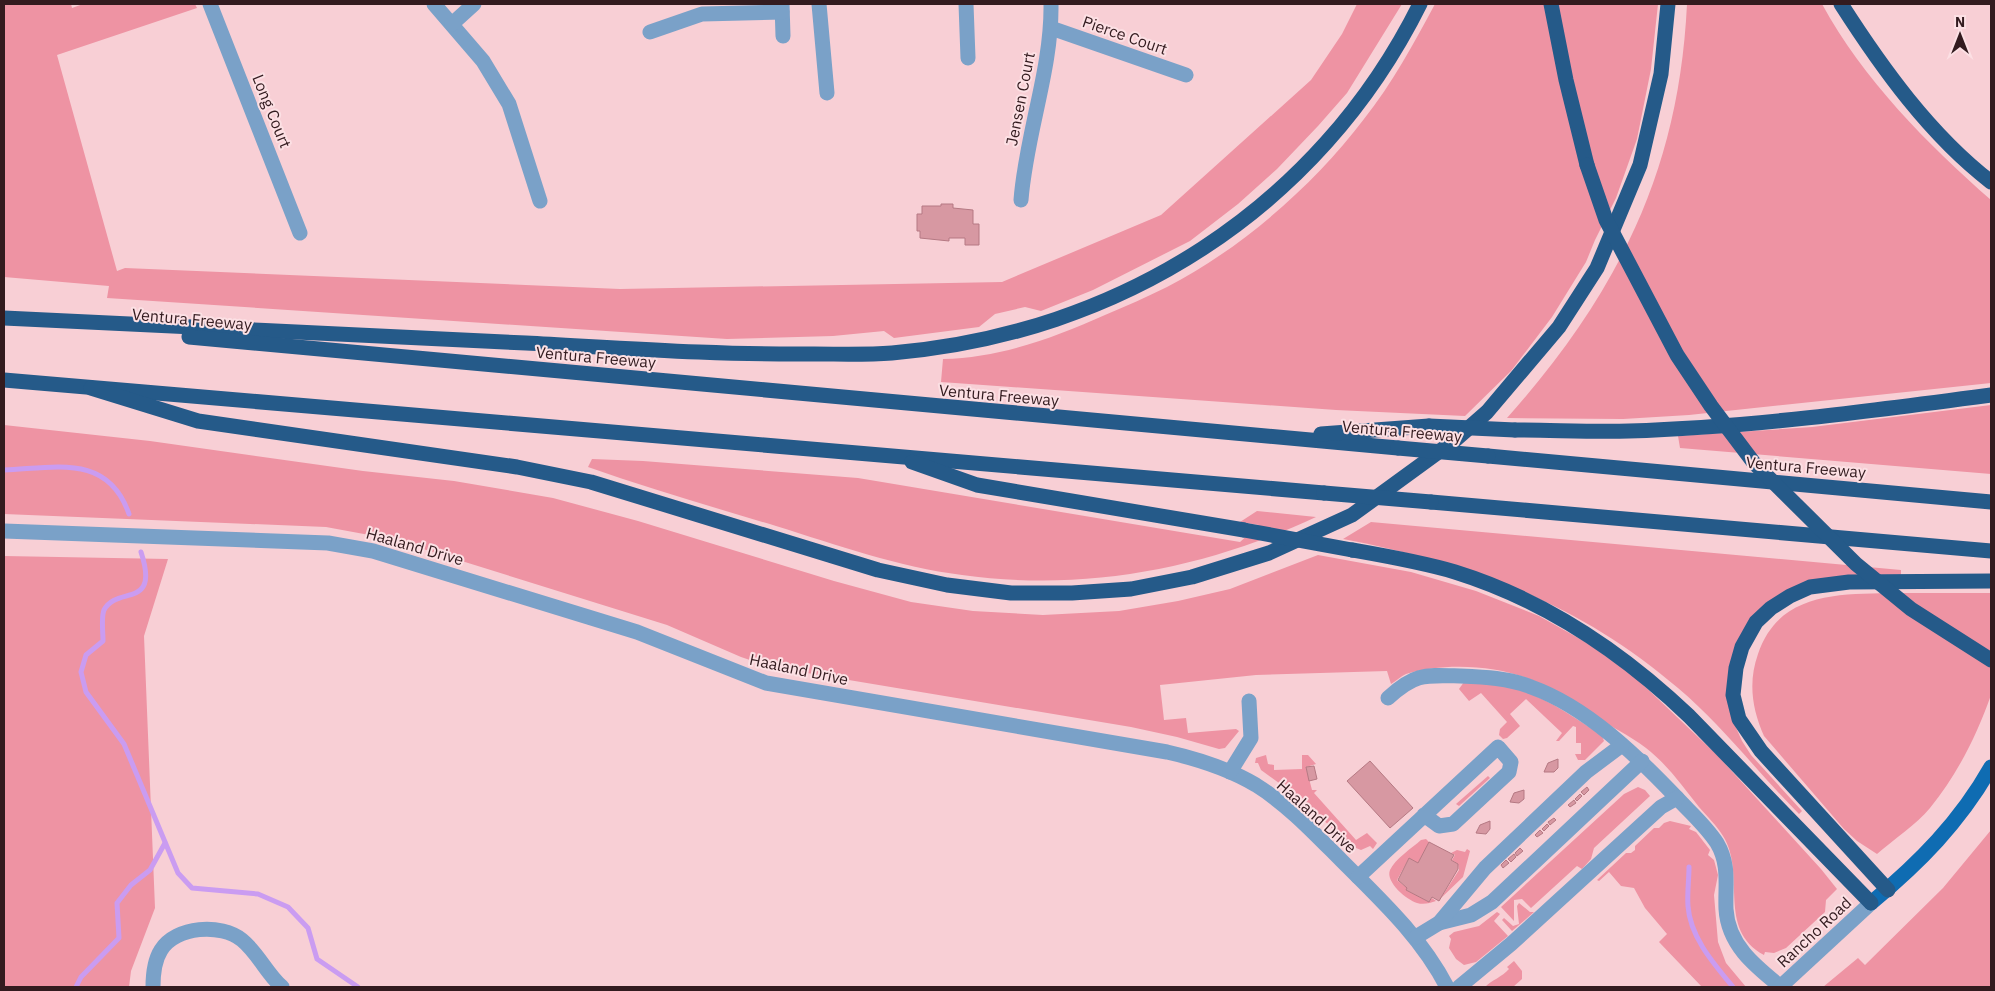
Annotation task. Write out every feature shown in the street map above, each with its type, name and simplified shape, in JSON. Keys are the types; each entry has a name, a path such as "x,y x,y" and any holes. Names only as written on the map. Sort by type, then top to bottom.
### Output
{"highway":[{"path":"4,319 762,354 891,353 963,344 1027,330 1091,308 1148,282 1200,251 1265,204 1319,153 1354,112 1384,69 1420,4"},
{"path":"1552,4 1566,80 1587,166 1606,220 1677,355 1711,406 1754,463 1856,564 1911,610 1991,660"},
{"path":"90,388 198,421 517,467 591,482 878,570 946,586 1011,593 1072,593 1131,590 1192,577 1269,553 1352,515 1455,440 1487,412 1559,327 1597,268 1640,165 1661,74 1668,4"},
{"path":"1841,4 1876,58 1932,124 1991,182"},
{"name":"Ventura Freeway","path":"4,319 1272,438 1991,502"},
{"path":"4,380 1991,551"},
{"path":"1272,438 1429,426 1515,430 1628,431 1681,428 1799,419 1991,395"},
{"path":"891,455 977,485 1244,530 1415,562 1489,584 1565,620 1616,653 1660,688 1690,716 1871,904"},
{"path":"1888,890 1761,750 1739,719 1734,695 1736,668 1742,647 1756,622 1771,608 1790,596 1810,587 1849,582 1991,581"}],"main road":[{"path":"1871,904 1922,860 1951,827 1978,791 1991,767"}],"street":[{"name":"Long Court","path":"210,4 300,233"},
{"path":"434,4 483,61 509,104 540,200"},
{"path":"452,24 474,4"},
{"path":"819,4 827,93"},
{"path":"966,4 968,58"},
{"name":"Jensen Court","path":"1021,200 1023,173 1051,28 1051,4"},
{"path":"650,32 702,14 782,8 783,36"},
{"name":"Pierce Court","path":"1051,28 1186,75"},
{"name":"Haaland Drive","path":"4,531 328,543 351,546 374,551 637,632 766,683 1167,752 1197,759 1230,772 1276,799 1306,825 1416,937 1447,987"},
{"path":"1388,698 1408,680 1420,677 1488,677 1531,686 1570,706 1642,761 1708,830 1722,852 1727,877 1727,918 1738,946 1758,968 1780,987"},
{"path":"1230,772 1251,738 1249,701"},
{"path":"1416,937 1438,923 1485,868 1586,772 1622,745"},
{"path":"1358,877 1424,815 1498,747 1511,762 1509,772 1453,824 1438,826 1424,815"},
{"path":"1438,923 1471,915 1492,902 1642,761"},
{"path":"1460,987 1512,944 1661,807 1677,798"},
{"name":"Rancho Road","path":"1780,987 1871,904"},
{"path":"153,987 156,959 162,948 179,935 210,930 227,932 242,940 273,980 282,987"}],"shaded area":[{"path":"4,4 71,4 72,8 83,4 195,4 197,8 57,55 117,271 125,268 620,289 1002,282 1161,215 1311,80 1342,34 1357,4 1402,4 1347,93 1277,169 1238,204 1190,241 1093,290 1041,311 1025,307 995,314 979,327 894,338 884,331 833,336 727,339 107,298 109,286 4,277"},
{"path":"1435,4 1658,4 1651,69 1637,139 1616,198 1586,262 1552,317 1511,371 1465,416 1336,410 941,382 943,359 964,358 1006,351 1046,339 1167,287 1222,254 1249,234 1299,191 1344,144 1393,78"},
{"path":"1687,4 1822,4 1838,32 1898,109 1943,156 1991,200 1991,383 1689,415 1623,419 1507,418 1546,372 1580,325 1610,277 1635,228 1656,176 1671,122 1681,65"},
{"path":"1991,405 1991,474 1680,448 1678,436 1812,427"},
{"path":"4,425 150,441 363,471 454,481 553,498 638,521 834,581 911,602 973,611 1043,615 1119,611 1178,601 1230,589 1318,555 1411,572 1476,591 1539,616 1589,644 1636,678 1718,756 1837,889 1826,900 1825,912 1786,948 1774,953 1765,952 1764,955 1749,944 1741,931 1736,916 1733,867 1730,851 1723,836 1668,768 1640,743 1543,685 1522,676 1489,669 1455,667 1421,670 1406,674 1391,684 1387,671 1256,675 1160,685 1164,720 1186,718 1188,733 1236,729 1239,731 1225,748 1219,749 1131,727 771,667 741,657 667,625 391,539 326,527 4,514"},
{"path":"592,459 643,461 858,478 1240,542 1259,525 1240,522 1257,511 1316,517 1274,535 1231,550 1187,563 1143,572 1099,578 1008,580 915,567 868,555 588,467"},
{"path":"1371,522 1901,570 1901,575 1816,580 1747,628 1734,723 1751,755 1802,811 1799,814 1710,718 1678,688 1640,658 1602,632 1562,610 1479,574 1435,560 1343,539"},
{"path":"4,556 168,559 144,636 155,908 131,971 129,987 4,987"},
{"path":"1991,593 1991,695 1979,725 1949,782 1930,808 1912,826 1877,854 1857,841 1844,829 1764,736 1754,706 1752,685 1758,654 1768,633 1781,618 1796,607 1814,600 1854,594"},
{"path":"1464,682 1497,684 1529,693 1579,720 1602,736 1604,741 1585,760 1578,760 1575,754 1581,754 1581,743 1576,743 1576,727 1573,726 1559,741 1556,741 1562,733 1526,699 1510,714 1520,726 1507,738 1503,739 1499,735 1500,729 1507,722 1481,693 1469,701 1459,689"},
{"path":"1266,755 1268,764 1274,765 1274,770 1302,769 1302,755 1308,755 1316,764 1306,767 1312,790 1317,790 1314,793 1356,840 1367,833 1377,843 1373,849 1370,846 1361,850 1351,846 1301,799 1261,770 1258,763 1255,763 1256,758"},
{"path":"1488,776 1490,778 1459,806 1456,804"},
{"path":"1638,787 1645,790 1650,796 1594,848 1591,859 1582,869 1577,866 1531,908 1522,899 1514,900 1514,921 1501,907 1624,794"},
{"path":"1670,821 1691,826 1689,829 1696,832 1710,850 1708,855 1714,860 1718,875 1714,895 1718,942 1726,963 1746,987 1702,987 1659,942 1667,934 1645,908 1634,888 1621,886 1609,872 1599,881 1597,880 1626,853 1631,853 1635,850 1635,846 1654,828 1659,828 1664,823"},
{"path":"1991,830 1991,987 1823,987 1858,958 1865,965 1943,888"},
{"path":"1426,839 1429,842 1418,863 1409,858 1397,880 1407,888 1406,890 1429,902 1432,898 1436,901 1422,904 1413,901 1398,890 1389,875 1392,866 1400,858 1421,840"},
{"path":"1467,849 1470,851 1463,877 1441,898 1459,870 1458,864 1452,860 1455,855 1451,853 1457,850 1465,852"},
{"path":"1519,903 1530,912 1534,912 1512,931 1502,920 1504,918 1513,926 1519,924 1517,906"},
{"path":"1497,912 1500,914 1494,921 1508,936 1476,962 1464,965 1456,959 1449,948 1451,939 1449,936 1454,932 1479,926"},
{"path":"1514,961 1522,971 1522,979 1513,987 1485,987 1506,972 1509,969 1507,967"}],"building":[{"path":"941,204 953,204 953,208 973,210 973,224 979,224 979,245 965,245 965,238 949,238 949,241 920,238 920,231 917,231 917,214 922,214 922,206 941,206"},
{"path":"1558,759 1558,768 1554,772 1544,772 1548,763"},
{"path":"1370,761 1413,808 1390,828 1347,781"},
{"path":"1314,766 1317,779 1309,781 1306,767"},
{"path":"1587,787 1589,790 1584,795 1581,792"},
{"path":"1524,790 1524,799 1519,803 1510,802 1514,793"},
{"path":"1580,794 1582,796 1577,801 1575,799"},
{"path":"1574,800 1576,803 1570,807 1568,805"},
{"path":"1554,818 1556,820 1550,825 1548,822"},
{"path":"1490,821 1490,829 1486,834 1476,833 1480,825"},
{"path":"1547,824 1549,826 1544,831 1542,829"},
{"path":"1540,830 1543,833 1537,837 1535,835"},
{"path":"1429,842 1454,855 1451,860 1458,864 1458,869 1439,901 1432,897 1429,902 1406,890 1407,888 1398,880 1409,858 1418,863"},
{"path":"1520,848 1523,851 1517,856 1515,853"},
{"path":"1514,854 1516,857 1511,862 1508,859"},
{"path":"1506,860 1509,863 1503,868 1501,865"}],"waterway":[{"path":"4,470 60,467 78,468 94,473 108,481 120,495 129,514"},
{"path":"141,552 145,570 145,582 141,589 110,603 104,610 102,621 103,641 86,655 81,672 86,692 124,744 178,873 192,888 258,894 288,907 308,928 317,959 358,987"},
{"path":"76,987 81,977 119,938 117,903 131,885 150,870 165,843"},
{"path":"1689,867 1688,906 1693,929 1704,950 1733,987"}]}
